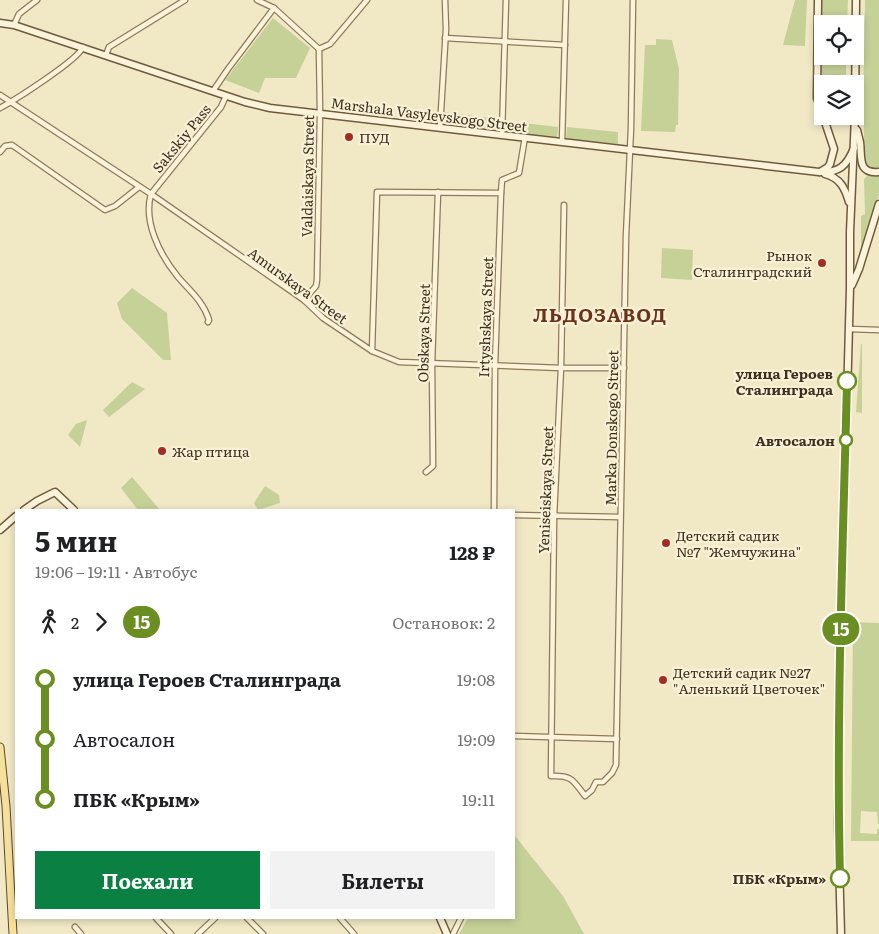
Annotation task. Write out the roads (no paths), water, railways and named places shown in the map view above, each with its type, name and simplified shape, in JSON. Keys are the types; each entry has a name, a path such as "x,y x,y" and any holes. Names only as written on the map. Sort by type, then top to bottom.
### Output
{"main road":[{"path":"816,75 818,0"},
{"path":"856,0 856,75"},
{"name":"Marshala Vasylevskogo Street","path":"0,23 14,25 226,96 270,108 819,172 832,172 840,168 850,158 854,148"},
{"path":"854,75 856,69"},
{"path":"819,172 830,164 834,149 826,125"},
{"path":"841,934 839,789 841,622 855,125"},
{"path":"856,125 862,166 872,173 879,172"},
{"path":"819,172 836,178 842,184 846,190 851,210"},
{"path":"850,288 860,269 879,204"},
{"path":"25,509 36,501 55,492 73,509"},
{"path":"0,530 15,517"},
{"path":"0,747 13,934"},
{"path":"440,919 447,934"}],"street":[{"path":"14,25 19,14 37,0"},
{"path":"106,55 109,47 185,0"},
{"path":"257,0 274,8 319,49 330,44 368,0"},
{"path":"440,127 445,0"},
{"path":"502,134 506,0"},
{"path":"562,142 566,0"},
{"name":"Marka Donskogo Street","path":"551,776 570,777 585,796 596,782 603,782 616,765 620,517 633,0"},
{"path":"213,91 274,8"},
{"path":"445,38 565,44"},
{"path":"0,108 64,67 81,52 83,47"},
{"name":"Valdaiskaya Street","path":"304,300 316,286 317,280 320,113 319,49"},
{"name":"Amurskaya Street","path":"0,94 151,194 304,300 323,318 372,351 398,362 494,364 561,368 624,368"},
{"name":"Sakskiy Pass","path":"151,194 221,107 226,96"},
{"path":"372,351 378,192 501,193 502,180 519,173 525,137"},
{"path":"0,152 5,146 12,145 102,208 110,209 139,187"},
{"name":"Obskaya Street","path":"426,472 433,466 432,364 438,192"},
{"name":"Irtyshskaya Street","path":"494,509 494,364 501,193"},
{"path":"151,194 148,208 158,246 176,275 206,309 210,320 208,322"},
{"name":"Yeniseiskaya Street","path":"551,776 554,517 561,368 564,205"},
{"path":"849,329 879,330"},
{"path":"515,515 620,517"},
{"path":"515,736 617,739"},
{"path":"157,919 171,934"},
{"path":"198,934 214,919"},
{"path":"248,919 263,934"},
{"path":"341,919 354,934"},
{"path":"453,934 460,919"},
{"path":"75,927 81,934"}],"place":[{"name":"ПУД","path":"349,137"},
{"name":"Рынок Сталинградский","path":"822,263"},
{"name":"улица Героев Сталинграда","path":"847,381"},
{"name":"Автосалон","path":"846,440"},
{"name":"Жар птица","path":"162,451"},
{"name":"Детский садик №7 \"Жемчужина\"","path":"666,543"},
{"name":"Детский садик №27 \"Аленький Цветочек\"","path":"663,680"},
{"name":"ПБК «Крым»","path":"840,878"}],"district":[{"name":"ЛЬДОЗАВОД","path":"600,314"}]}
